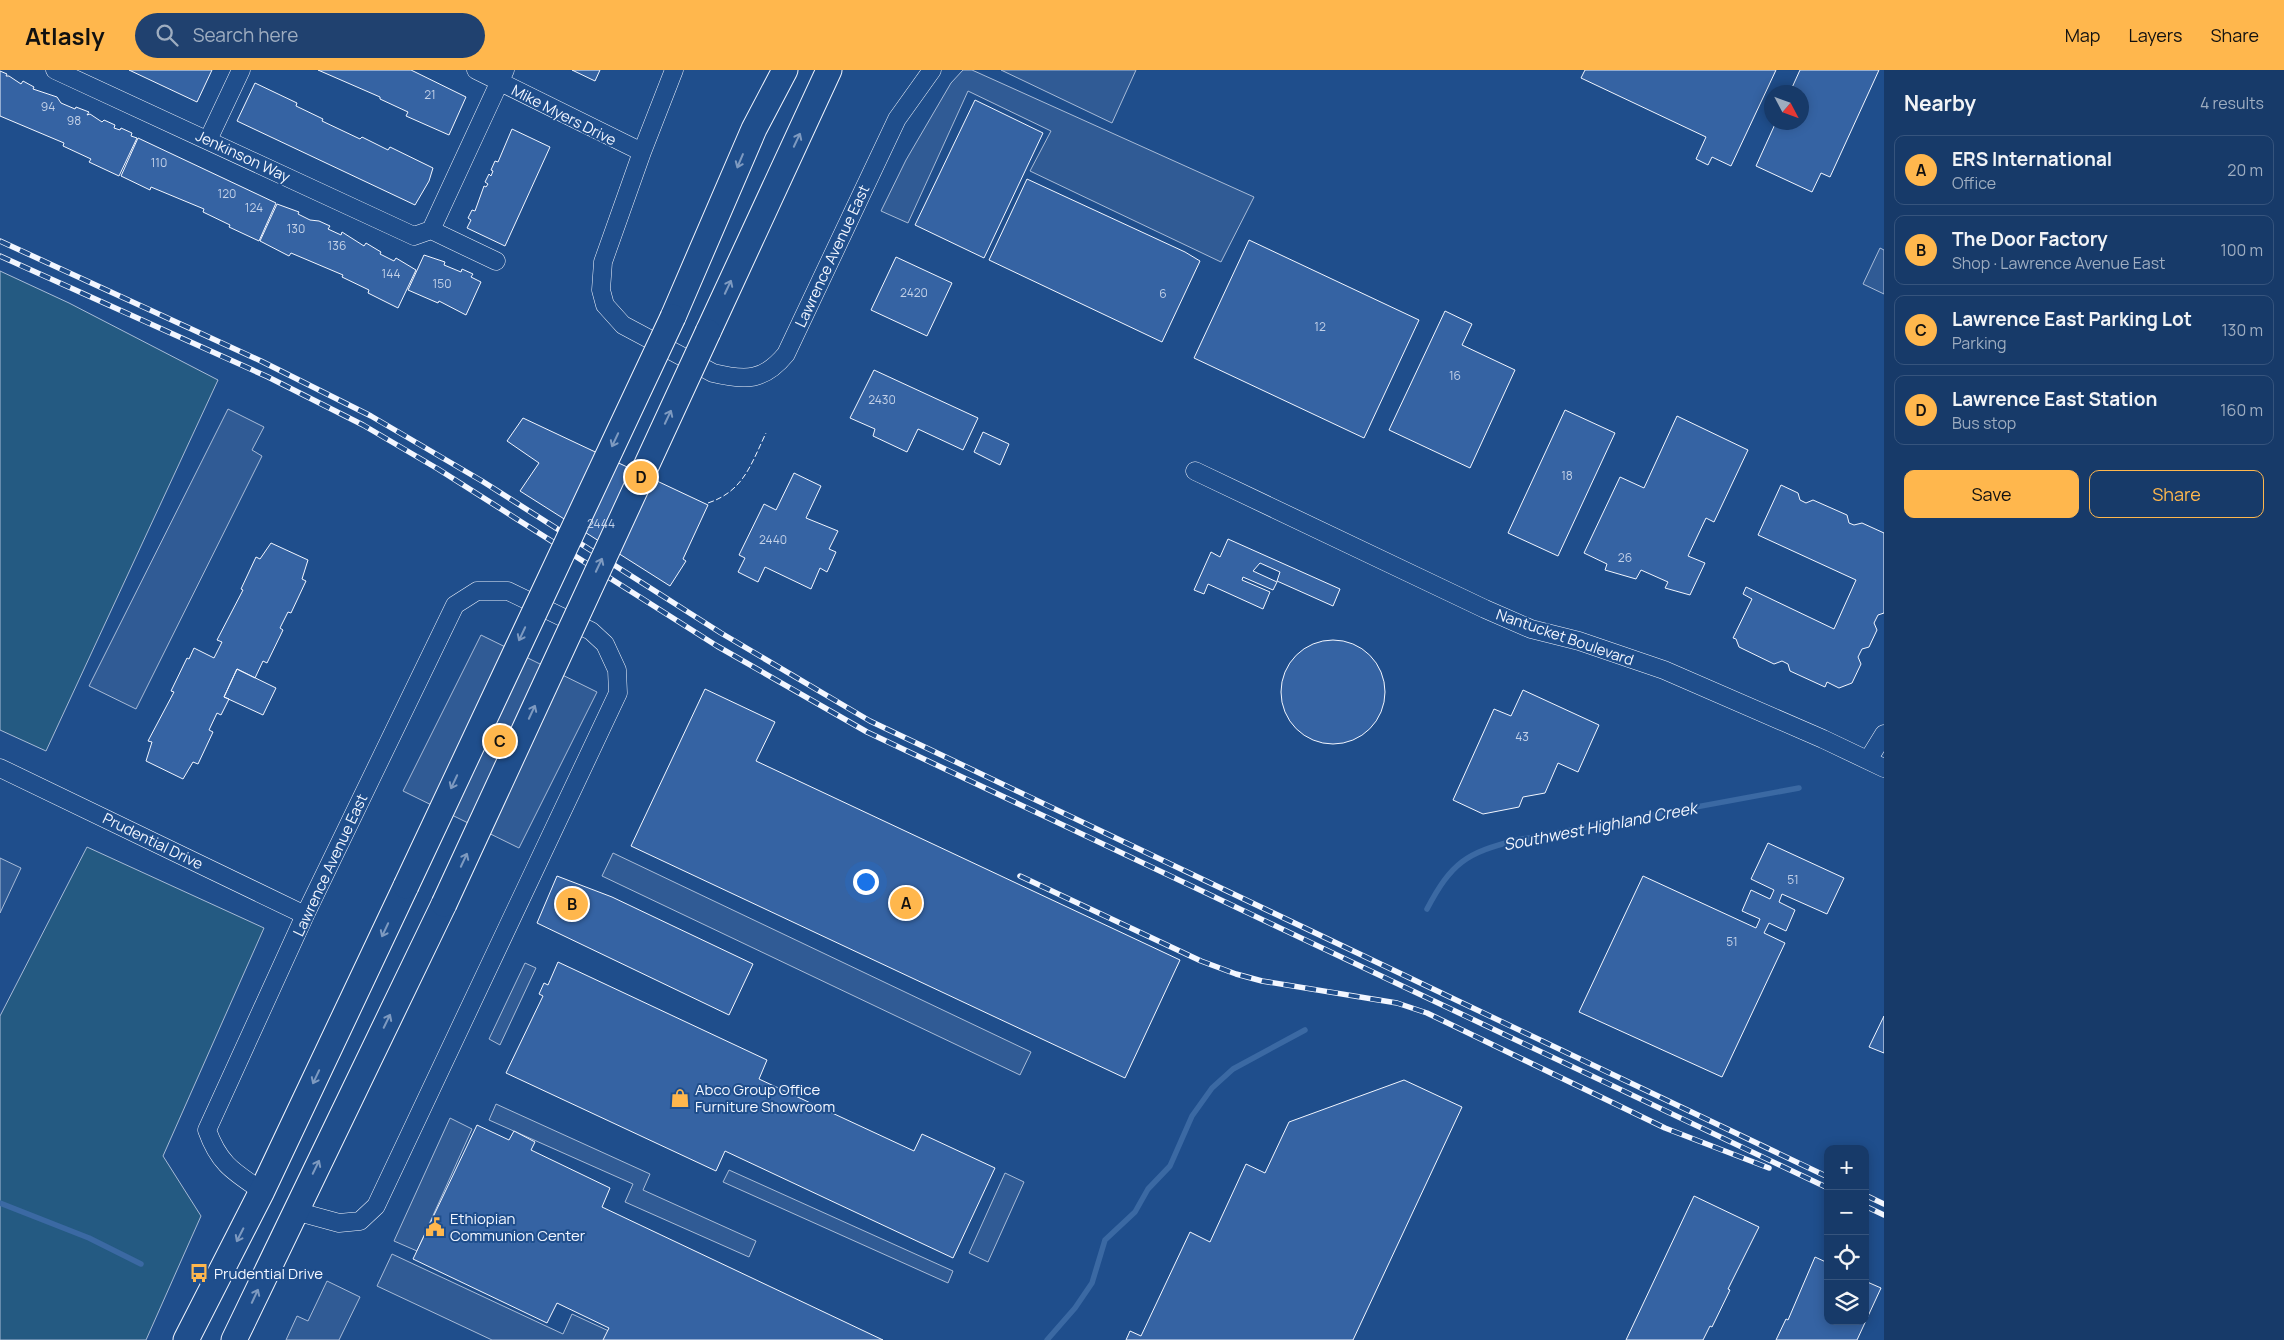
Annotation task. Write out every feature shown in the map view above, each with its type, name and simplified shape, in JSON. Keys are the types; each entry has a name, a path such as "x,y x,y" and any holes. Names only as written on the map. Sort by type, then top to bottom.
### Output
{"main road":[{"path":"186,1340 262,1192 673,317 754,129 785,70"},
{"path":"234,1340 444,904 829,70"}],"street":[{"name":"Jenkinson Way","path":"55,70 414,236 431,230"},
{"path":"208,140 241,70"},
{"name":"Mike Myers Drive","path":"476,70 503,76 642,152"},
{"name":"Lawrence Avenue East","path":"674,70 642,152 603,262 601,290 605,306 623,326 713,373 729,377 753,377 774,368 786,354 897,119 932,70"},
{"path":"496,261 431,230 503,76"},
{"name":"Nantucket Boulevard","path":"1195,471 1531,629 1579,641 1664,670 1884,768"},
{"name":"Lawrence Avenue East","path":"262,1192 234,1172 215,1152 207,1130 305,915 455,605 476,591 508,591 591,631 605,644 617,670 618,693 376,1206 360,1222 339,1224 295,1211"},
{"path":"1868,760 1884,734"},
{"name":"Prudential Drive","path":"0,768 305,915"}],"shaded area":[{"path":"963,70 972,70 1254,197 1221,262 1030,171 1051,131 968,91 908,223 881,211 906,160 951,83"},
{"path":"1001,70 1136,70 1112,123"},
{"path":"1880,248 1884,250 1884,294 1863,284"},
{"path":"0,271 69,303 218,380 46,751 0,730"},
{"path":"228,409 264,427 252,450 262,456 136,709 89,686"},
{"path":"481,635 597,692 519,848 403,791"},
{"path":"87,847 264,928 163,1156 201,1216 146,1340 0,1340 0,1016"},
{"path":"613,853 1031,1052 1020,1075 602,876"},
{"path":"0,858 21,868 0,913"},
{"path":"525,963 536,968 500,1045 489,1039"},
{"path":"496,1104 650,1174 643,1190 756,1241 749,1257 625,1202 633,1184 489,1120"},
{"path":"450,1118 472,1129 417,1251 394,1241"},
{"path":"729,1170 953,1271 948,1283 723,1182"},
{"path":"1005,1173 1024,1182 988,1262 969,1253"},
{"path":"392,1254 563,1334 572,1314 611,1332 608,1340 492,1340 377,1286"},
{"path":"327,1281 360,1297 339,1340 286,1340 297,1316 308,1321"}],"building":[{"path":"129,70 212,70 197,102"},
{"path":"318,70 411,70 466,97 449,135 406,116 408,112 380,99 380,97"},
{"path":"572,70 600,70 595,81"},
{"path":"1585,70 1776,70 1769,85 1764,85 1764,96 1731,166 1712,157 1708,165 1696,159 1706,137 1581,78"},
{"path":"1800,70 1879,70 1830,177 1821,173 1812,192 1756,166 1772,130 1809,130 1809,85 1793,85"},
{"path":"0,71 21,84 23,81 34,87 33,89 57,97 61,103 89,112 87,115 90,114 102,122 104,120 115,125 114,128 120,130 121,128 132,133 131,136 137,138 119,176 89,162 91,159 63,146 64,143 0,116"},
{"path":"255,83 297,103 296,106 323,119 322,121 388,150 390,147 433,168 429,181 415,205 237,121"},
{"path":"975,100 1043,133 984,258 915,225"},
{"path":"512,129 550,147 505,246 467,228 471,220 468,218 472,210 475,211 484,186 486,187 488,184 485,182 489,174 491,176 493,171 491,170 495,161 498,162"},
{"path":"138,138 276,203 259,241 203,212 204,209 151,187 150,190 121,176"},
{"path":"1027,179 1185,252 1200,261 1162,342 989,260"},
{"path":"277,204 299,212 298,214 310,220 319,221 330,226 328,229 341,235 342,232 364,246 366,243 381,252 380,254 394,261 396,258 416,270 398,308 368,293 369,290 342,277 343,275 291,253 289,256 260,241"},
{"path":"1249,240 1419,320 1364,438 1194,358"},
{"path":"424,255 445,262 444,265 461,272 462,269 473,274 471,277 481,282 466,315 439,301 438,303 408,290"},
{"path":"896,257 952,283 927,336 871,310"},
{"path":"1445,311 1472,324 1462,345 1515,370 1470,468 1389,430"},
{"path":"874,370 978,418 963,450 918,429 907,452 873,436 875,429 850,418"},
{"path":"1565,410 1615,433 1558,556 1508,533"},
{"path":"1677,416 1748,450 1714,522 1706,518 1688,556 1705,563 1690,595 1665,588 1668,582 1641,570 1636,579 1605,570 1607,564 1584,553 1620,477 1644,488"},
{"path":"523,418 708,505 683,559 686,561 670,586 520,491 539,463 507,441"},
{"path":"983,432 1009,444 1000,465 974,452"},
{"path":"794,473 821,486 806,518 838,531 829,549 836,552 827,572 820,568 811,589 765,567 758,582 738,572 745,558 739,555 764,504 776,510"},
{"path":"1781,485 1798,493 1800,500 1806,503 1813,500 1847,515 1849,523 1854,525 1862,523 1884,533 1884,613 1878,615 1874,623 1877,630 1869,647 1862,649 1858,657 1861,664 1852,683 1839,688 1827,682 1825,687 1790,671 1788,664 1782,661 1774,664 1739,647 1736,639 1733,638 1752,599 1743,594 1746,587 1834,629 1856,580 1758,535"},
{"path":"1228,539 1340,589 1333,606 1277,581 1280,572 1260,563 1253,571 1277,582 1273,590 1243,577 1242,580 1270,592 1263,609 1208,584 1204,594 1194,590 1211,552 1220,557"},
{"path":"271,543 308,560 302,579 306,581 291,613 288,612 280,628 283,630 267,663 263,661 255,678 237,669 224,697 229,699 221,715 217,713 209,730 213,732 198,764 193,762 183,779 146,761 152,742 148,741 174,692 171,691 187,658 189,659 194,648 214,658 222,642 217,640 243,590 241,589 256,557 260,559"},
{"path":"1333,640 1353,644 1370,655 1381,672 1385,692 1381,712 1370,729 1353,740 1333,744 1313,740 1296,729 1285,712 1281,692 1285,672 1296,655 1313,644"},
{"path":"237,669 276,688 263,715 224,697"},
{"path":"705,689 775,722 756,761 1180,960 1125,1078 631,846"},
{"path":"1523,690 1599,725 1578,772 1558,763 1545,793 1523,797 1519,807 1483,814 1453,800 1494,709 1511,716"},
{"path":"1768,843 1844,878 1827,914 1782,894 1779,902 1795,910 1786,931 1769,923 1764,933 1785,943 1722,1077 1579,1012 1643,876 1756,928 1760,919 1742,911 1751,890 1770,899 1774,890 1751,879"},
{"path":"557,876 612,897 753,964 729,1015 537,923"},
{"name":"Abco Group Office Furniture Showroom","path":"558,962 767,1060 759,1079 914,1151 922,1134 995,1168 953,1258 725,1151 716,1171 506,1073 543,996 539,994 544,983 548,985"},
{"path":"1884,1016 1884,1053 1869,1047"},
{"path":"1404,1080 1462,1107 1353,1340 1126,1340 1130,1331 1141,1336 1190,1232 1210,1242 1246,1164 1265,1173 1289,1122"},
{"path":"477,1125 509,1140 514,1131 535,1142 531,1150 610,1188 602,1207 883,1340 603,1340 609,1328 557,1303 547,1323 413,1259"},
{"path":"1694,1196 1759,1227 1728,1289 1730,1290 1712,1327 1710,1326 1703,1340 1626,1340"},
{"path":"1815,1257 1824,1261 1824,1325 1864,1325 1857,1340 1776,1340 1786,1319 1788,1320"},
{"path":"1869,1283 1881,1288 1869,1314"}],"waterway":[{"name":"Southwest Highland Creek","path":"1427,909 1444,880 1462,862 1473,855 1500,845 1517,840 1799,788"},
{"name":"Southwest Highland Creek","path":"1047,1340 1075,1308 1092,1283 1105,1240 1135,1212 1148,1189 1170,1166 1192,1116 1212,1088 1233,1069 1305,1030"},
{"name":"Southwest Highland Creek","path":"0,1203 89,1238 141,1264"}],"railway":[{"path":"0,241 261,361 371,416 482,481 721,633 870,721 1824,1175"},
{"path":"0,256 268,377 363,425 438,469 717,646 867,732 1824,1186"},
{"path":"1020,876 1201,961 1236,974 1262,981 1397,1003 1427,1013 1665,1128 1769,1168"},
{"path":"1869,1197 1884,1204"},
{"path":"1869,1208 1884,1215"}],"fence":[{"path":"708,503 720,498 738,484 751,466 766,433"}],"place":[{"name":"Lawrence East Station","path":"641,477"},
{"name":"Lawrence East Parking Lot","path":"500,741"},
{"name":"ERS International","path":"906,903"},
{"name":"The Door Factory","path":"572,904"},
{"name":"Abco Group Office Furniture Showroom","path":"680,1098"},
{"name":"Ethiopian Communion Center","path":"435,1227"},
{"name":"Prudential Drive","path":"199,1273"}]}
